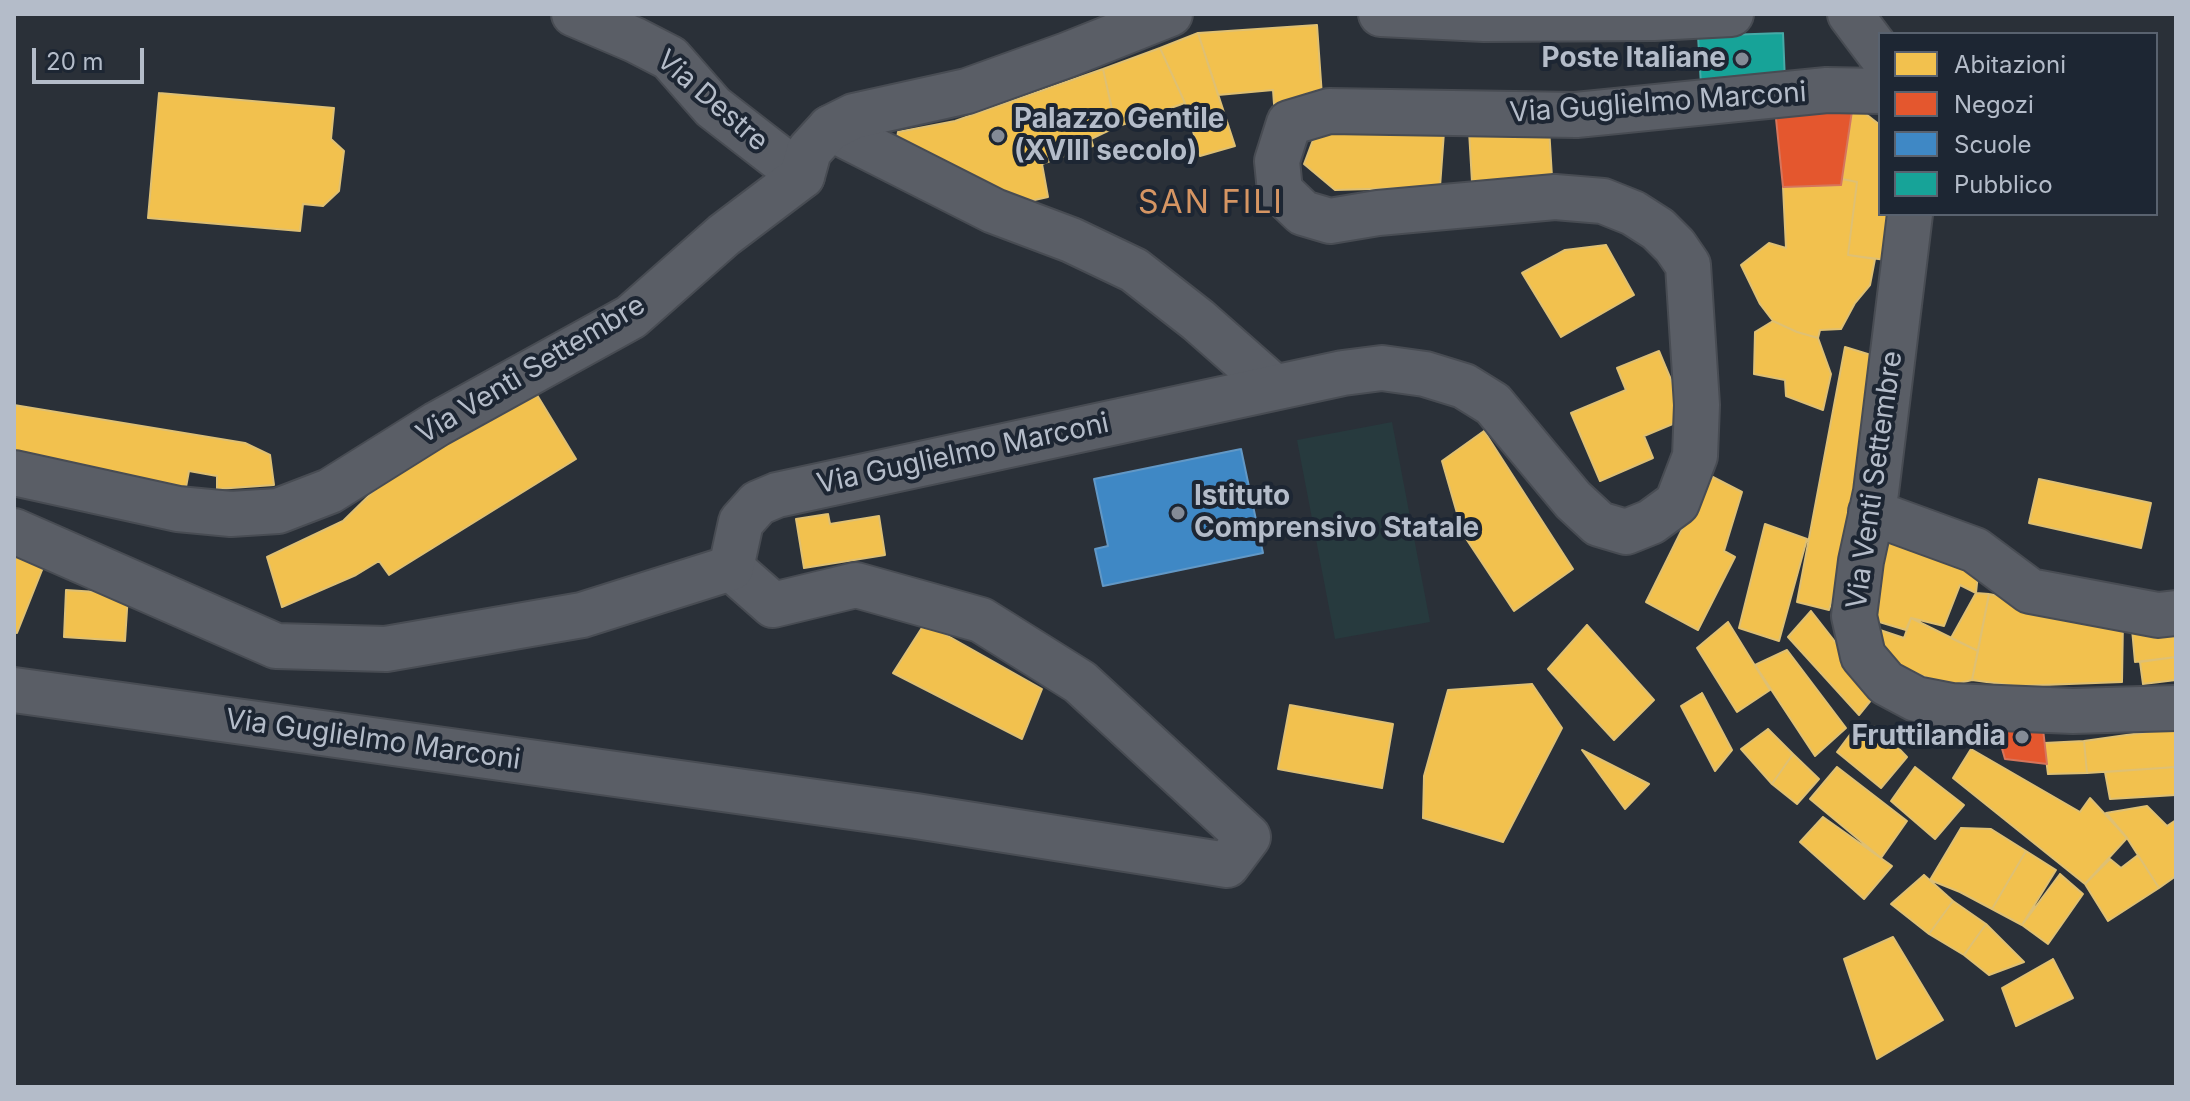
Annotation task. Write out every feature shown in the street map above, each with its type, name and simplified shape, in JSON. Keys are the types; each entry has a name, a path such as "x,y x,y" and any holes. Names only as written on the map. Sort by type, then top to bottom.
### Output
{"street":[{"name":"Via Destre","path":"574,14 670,58 713,107 802,176"},
{"path":"830,128 854,116 967,91 1170,14"},
{"path":"1381,14 1499,19 1731,14"},
{"path":"1851,14 1878,51"},
{"name":"Via Guglielmo Marconi","path":"24,691 916,816 1227,865 1248,837 1080,682 981,620 856,585 773,605 731,568 741,522 758,503 777,495 1274,387 1382,368 1425,374 1464,386 1493,404 1573,500 1599,524 1626,532 1651,522 1677,503 1695,456 1697,405 1688,265 1675,246 1658,229 1633,213 1603,201 1567,198 1477,203 1330,221 1303,213 1280,191 1277,161 1289,123 1329,111 1576,115 1827,90 1878,91"},
{"name":"Via Venti Settembre","path":"14,473 178,509 231,514 278,511 330,491 463,409 631,317 724,235 802,176 809,151 830,128"},
{"path":"830,128 994,211 1071,240 1134,270 1198,320 1274,387"},
{"name":"Via Venti Settembre","path":"1910,216 1871,512 1854,616 1863,656 1886,683 1916,699 1952,706 2073,711 2176,708"},
{"path":"1871,512 1975,550 2030,591 2158,615 2176,613"},
{"path":"14,531 276,646 386,649 582,615 731,568"}],"green space":[{"path":"1392,422 1430,622 1335,639 1297,440"}],"building: Abitazioni":[{"path":"1317,25 1322,96 1274,104 1273,90 1218,95 1198,33"},
{"path":"1198,33 1235,146 1200,156 1185,103 1160,48"},
{"path":"1160,48 1185,103 1116,127 1103,69"},
{"name":"Palazzo Gentile (XVIII secolo)","path":"1103,69 1116,127 1091,139 1093,146 1042,164 1048,197 1012,205 895,151 898,132 955,121"},
{"path":"159,93 334,108 331,139 344,151 339,191 323,206 303,204 300,231 148,218"},
{"path":"1853,104 1878,123 1878,216 1894,216 1886,260 1848,255 1857,182 1842,179"},
{"path":"1319,124 1444,132 1440,187 1335,190 1304,164"},
{"path":"1549,127 1552,177 1472,182 1469,131"},
{"path":"1842,179 1857,182 1848,255 1875,259 1870,285 1855,303 1841,329 1820,330 1818,338 1773,321 1760,304 1741,265 1769,243 1786,248 1783,187 1841,185"},
{"path":"1606,245 1634,295 1561,337 1522,273 1565,250"},
{"path":"1773,321 1818,338 1831,374 1823,410 1786,396 1785,380 1754,374 1755,332"},
{"path":"1845,347 1884,359 1865,492 1829,610 1797,602"},
{"path":"1659,351 1687,418 1644,436 1653,458 1600,481 1571,413 1626,390 1617,368"},
{"path":"537,395 576,459 389,575 379,561 356,575 282,607 267,557 343,521 387,478"},
{"path":"14,405 245,443 270,455 274,485 217,489 217,476 189,471 186,487 14,458"},
{"path":"1484,431 1573,569 1514,611 1463,534 1442,461"},
{"path":"1709,475 1742,492 1724,551 1735,557 1698,630 1646,602"},
{"path":"2039,479 2151,503 2141,548 2029,523"},
{"path":"828,514 830,524 879,516 885,555 804,568 796,519"},
{"path":"1765,524 1807,539 1779,641 1739,628"},
{"path":"1883,527 1979,564 1976,593 1960,585 1944,626 1911,618 1906,630 1866,618"},
{"path":"14,553 44,565 17,633 14,632"},
{"path":"66,590 128,594 125,641 64,637"},
{"path":"1976,593 1989,594 1978,651 1951,638"},
{"path":"1989,594 2123,620 2122,682 2016,686 1972,680"},
{"path":"1811,611 1876,694 1859,715 1788,637"},
{"path":"1911,618 1978,651 1972,680 1947,686 1887,661 1877,629 1904,638"},
{"path":"1728,622 1770,690 1737,712 1697,648"},
{"path":"925,623 1042,689 1022,739 893,673"},
{"path":"1587,625 1654,700 1614,740 1548,669"},
{"path":"2176,625 2176,657 2135,662 2132,629"},
{"path":"1787,650 1846,728 1815,756 1755,665"},
{"path":"2176,657 2176,680 2143,684 2140,662"},
{"path":"1532,684 1562,728 1503,842 1423,818 1424,776 1448,690"},
{"path":"1702,693 1732,750 1715,771 1681,706"},
{"path":"1290,705 1393,724 1382,788 1278,769"},
{"path":"1858,724 1878,727 1907,757 1881,788 1837,752"},
{"path":"2176,728 2176,767 2087,773 2084,741"},
{"path":"1768,729 1793,754 1772,784 1741,749"},
{"path":"2084,741 2087,773 2048,774 2044,743"},
{"path":"1971,749 2080,812 2090,798 2127,838 2085,884 1953,778"},
{"path":"1582,750 1649,784 1625,809"},
{"path":"1793,754 1819,779 1797,804 1772,784"},
{"path":"1837,767 1907,821 1881,858 1810,799"},
{"path":"1915,767 1964,805 1935,839 1891,801"},
{"path":"2176,767 2176,795 2110,799 2105,772"},
{"path":"2147,806 2167,826 2176,820 2176,876 2159,888 2127,838 2106,813"},
{"path":"1823,817 1892,866 1864,899 1800,842"},
{"path":"1961,828 1991,829 2026,851 1992,909 1930,880"},
{"path":"2026,851 2056,870 2022,925 1992,909"},
{"path":"2138,855 2159,888 2108,921 2085,884 2110,859 2121,868"},
{"path":"2060,874 2083,894 2048,944 2022,925"},
{"path":"1924,875 1953,901 1929,934 1891,904"},
{"path":"1953,901 1986,924 1964,955 1929,934"},
{"path":"1986,924 2024,962 1989,975 1964,955"},
{"path":"1893,937 1943,1020 1877,1059 1844,959"},
{"path":"2053,959 2073,998 2016,1026 2002,988"}],"building: Negozi":[{"path":"1853,104 1841,185 1783,187 1775,109"},
{"path":"2043,729 2047,764 2005,759 1997,731"}],"building: Scuole":[{"name":"Istituto Comprensivo Statale","path":"1241,449 1263,553 1103,586 1095,549 1108,546 1094,479"}],"building: Pubblico":[{"name":"Poste Italiane","path":"1783,33 1785,82 1701,85 1698,36"}],"place":[{"name":"Poste Italiane","path":"1742,59"},
{"name":"Palazzo Gentile (XVIII secolo)","path":"998,136"},
{"name":"Istituto Comprensivo Statale","path":"1178,513"},
{"name":"Fruttilandia","path":"2022,737"}],"district":[{"name":"SAN FILI","path":"1211,203"}]}
